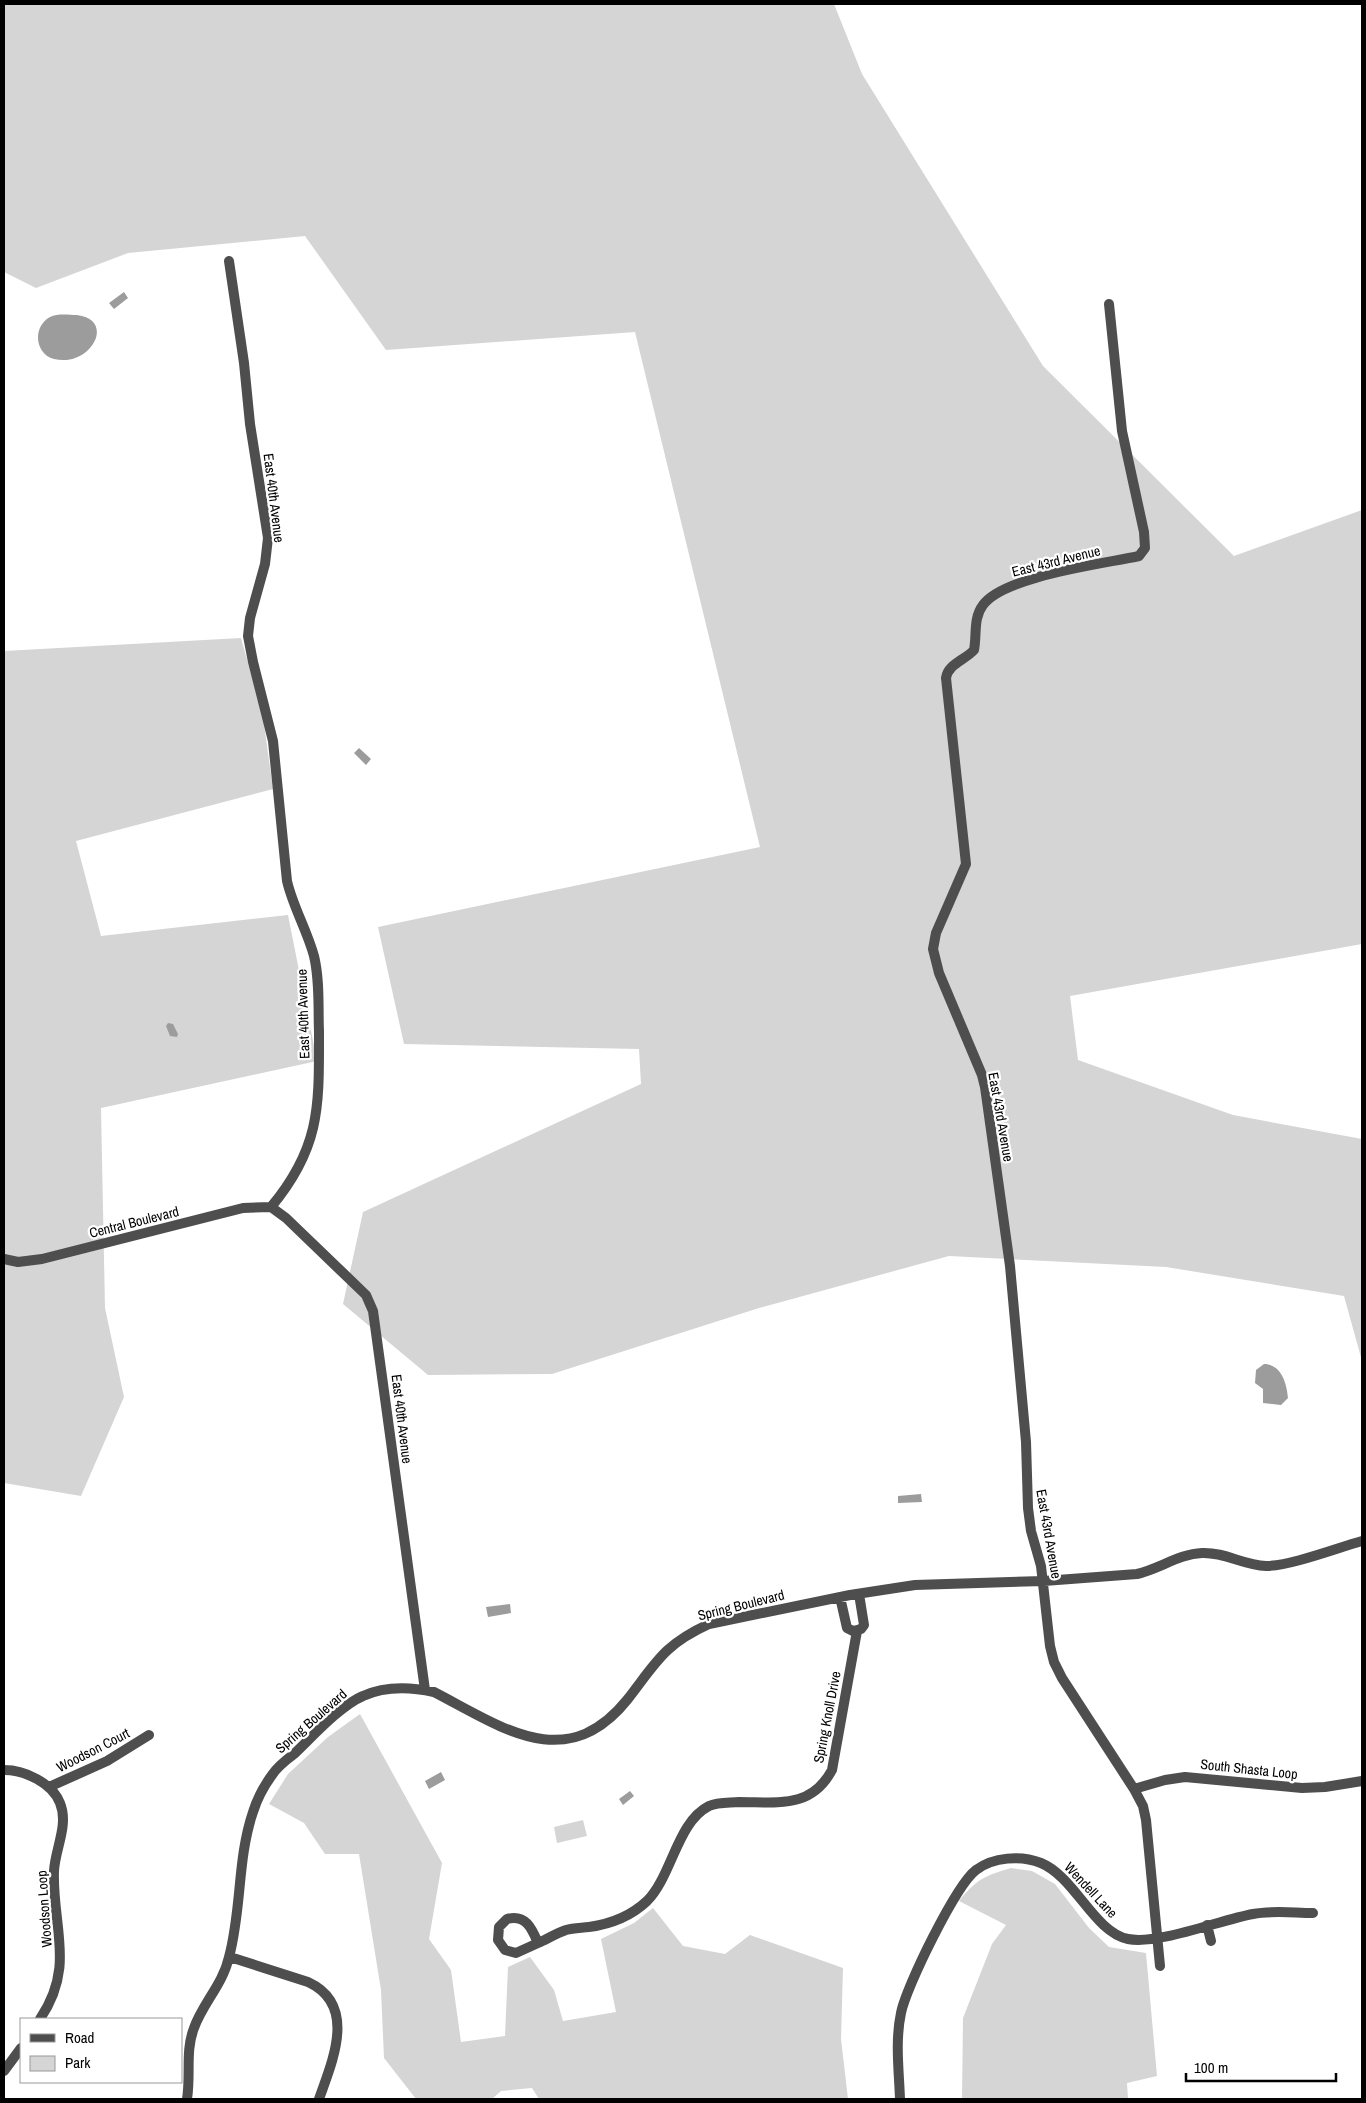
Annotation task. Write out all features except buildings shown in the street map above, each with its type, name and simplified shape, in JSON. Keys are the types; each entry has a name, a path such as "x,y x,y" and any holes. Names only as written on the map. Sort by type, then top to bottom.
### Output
{"street":[{"name":"East 40th Avenue","path":"229,261 244,363 250,424 268,538 265,564 250,618 250,645 273,740 287,881 292,900 313,953 318,986 319,1078 317,1108 310,1144 300,1166 284,1192 271,1207 286,1218 366,1295 373,1310 425,1690"},
{"name":"East 43rd Avenue","path":"1109,304 1122,431 1144,532 1145,548 1139,556 1027,580 1000,592 988,599 982,606 978,615 974,650 952,667 947,673 946,678 966,864 936,933 934,948 939,973 982,1075 984,1087 1010,1266 1026,1442 1028,1508 1031,1531 1042,1566 1050,1646 1054,1662 1062,1678 1143,1806 1146,1820 1160,1966"},
{"path":"284,1192 281,1203 286,1218"},
{"name":"Central Boulevard","path":"4,1259 18,1262 42,1259 243,1208 271,1207"},
{"name":"Spring Boulevard","path":"186,2099 189,2052 194,2028 220,1982 230,1957 238,1915 243,1851 253,1811 273,1773 345,1707 362,1696 383,1689 434,1692 518,1735 537,1740 558,1740 577,1736 595,1728 612,1716 654,1662 671,1646 690,1633 709,1624 840,1597 915,1585 1044,1581 1136,1574 1150,1571 1184,1556 1202,1553 1223,1554 1252,1564 1266,1566 1283,1564 1362,1541"},
{"name":"Spring Knoll Drive","path":"538,1943 567,1930 607,1924 628,1916 647,1900 659,1884 690,1823 698,1813 710,1806 722,1803 788,1802 802,1799 815,1793 825,1783 832,1770 857,1630 861,1629 864,1625 859,1594"},
{"path":"840,1597 847,1628 857,1630"},
{"name":"Woodson Court","path":"49,1787 107,1761 149,1735"},
{"path":"4,1770 19,1772 49,1787"},
{"name":"South Shasta Loop","path":"1134,1789 1165,1780 1185,1777 1302,1788 1325,1788 1362,1781"},
{"name":"Woodson Loop","path":"41,2018 57,1986 61,1966 54,1872 62,1825 62,1814 60,1804 49,1787"},
{"name":"Wendell Lane","path":"900,2099 898,2038 905,1997 956,1895 966,1879 981,1867 1008,1859 1024,1859 1040,1863 1058,1873 1114,1933 1131,1940 1157,1938 1260,1913 1313,1913"},
{"path":"1207,1925 1211,1940"},
{"path":"230,1957 308,1982 319,1988 329,2000 337,2018 338,2037 333,2059 319,2099"},
{"path":"4,2071 20,2049"}],"green space":[{"path":"4,4 834,4 862,74 1043,366 1234,556 1362,510 1362,944 1070,996 1078,1060 1233,1115 1362,1139 1362,1361 1344,1296 1166,1267 949,1256 759,1308 552,1374 428,1375 343,1304 363,1212 641,1084 639,1049 404,1044 378,927 760,847 635,332 386,350 305,236 128,253 36,288 4,272"},
{"path":"241,638 263,717 273,789 76,841 101,936 288,915 317,1061 101,1108 105,1308 124,1397 81,1496 4,1483 4,651"},
{"path":"360,1714 442,1863 429,1939 451,1970 461,2042 505,2036 508,1967 530,1957 554,1990 563,2021 616,2012 601,1939 634,1923 653,1908 683,1946 725,1954 750,1935 843,1968 841,2039 848,2099 539,2099 532,2088 501,2091 492,2099 416,2099 384,2058 381,1990 359,1854 325,1854 304,1823 269,1804 288,1774 328,1737"},
{"path":"583,1820 587,1836 557,1843 554,1827"},
{"path":"1011,1868 1032,1871 1055,1884 1089,1928 1109,1947 1146,1953 1157,2076 1127,2083 1128,2099 962,2099 963,2018 992,1944 1006,1925 959,1901 982,1879"}],"shaded area":[{"path":"124,292 128,298 114,309 109,303"},
{"path":"56,315 77,315 89,319 95,325 97,333 94,342 88,350 78,357 67,360 54,359 43,352 38,340 38,333 44,321"},
{"path":"359,748 371,759 366,765 354,753"},
{"path":"168,1023 173,1024 178,1034 177,1037 170,1036 166,1026"},
{"path":"1264,1364 1275,1367 1285,1382 1288,1398 1281,1405 1263,1403 1263,1389 1255,1383 1256,1370"},
{"path":"921,1494 922,1502 898,1503 898,1496"},
{"path":"510,1604 511,1613 488,1617 486,1607"},
{"path":"441,1772 445,1780 429,1789 425,1781"},
{"path":"630,1791 634,1796 623,1805 619,1799"}]}
